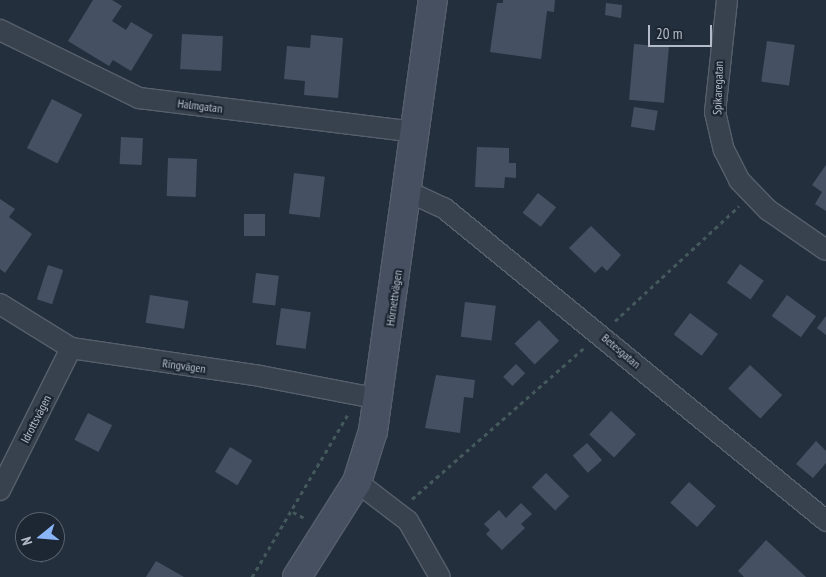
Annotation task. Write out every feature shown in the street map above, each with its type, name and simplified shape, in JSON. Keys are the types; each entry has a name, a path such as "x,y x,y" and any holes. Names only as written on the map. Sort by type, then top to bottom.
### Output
{"street":[{"name":"Hörnettvägen","path":"297,577 357,482 367,397 409,192 433,0"},
{"name":"Spikaregatan","path":"727,0 714,112 724,150 739,180 768,210 826,250"},
{"name":"Halmgatan","path":"0,30 138,98 415,132"},
{"name":"Betesgatan","path":"409,192 444,208 601,334 826,521"},
{"name":"Ringvägen","path":"0,304 72,348 260,376 367,397"},
{"name":"Idrottsvägen","path":"0,490 72,348"},
{"path":"357,482 398,511 420,538 440,577"}],"path":[{"path":"398,511 601,334 752,194"},
{"path":"252,577 343,427 367,397"}],"building":[{"path":"93,0 112,0 122,6 112,21 126,30 131,22 153,35 131,71 113,60 109,66 68,41"},
{"path":"503,0 555,0 554,12 547,11 541,59 490,52 497,3 503,3"},
{"path":"606,3 622,5 621,18 605,15"},
{"path":"182,34 223,36 221,71 180,69"},
{"path":"311,35 343,38 338,98 304,95 305,81 284,79 287,46 310,48"},
{"path":"767,41 795,45 789,85 761,82"},
{"path":"634,44 669,47 664,103 629,100"},
{"path":"52,99 82,114 57,163 27,148"},
{"path":"634,107 658,111 655,131 631,127"},
{"path":"121,137 143,138 142,165 120,164"},
{"path":"477,147 509,148 509,163 516,163 516,178 505,177 504,188 475,187"},
{"path":"168,158 197,159 196,197 167,196"},
{"path":"826,165 826,211 815,204 822,192 812,185"},
{"path":"294,173 325,177 320,217 289,214"},
{"path":"538,193 556,207 541,227 523,213"},
{"path":"0,199 15,209 9,217 32,234 5,273 0,269"},
{"path":"244,214 265,214 265,236 244,236"},
{"path":"591,226 621,255 607,271 602,266 595,273 569,248"},
{"path":"740,264 764,281 751,299 727,283"},
{"path":"48,265 63,270 52,304 37,299"},
{"path":"256,273 279,276 275,306 252,303"},
{"path":"150,295 189,301 184,329 146,323"},
{"path":"787,295 816,316 801,337 772,316"},
{"path":"465,302 496,306 492,341 461,337"},
{"path":"281,308 311,312 306,349 276,345"},
{"path":"690,313 718,334 702,356 674,335"},
{"path":"826,316 826,335 817,328"},
{"path":"539,320 559,341 535,364 515,344"},
{"path":"516,364 525,373 512,386 503,377"},
{"path":"750,365 782,395 760,418 728,388"},
{"path":"436,375 475,380 473,398 464,397 460,433 425,428"},
{"path":"611,411 636,434 614,458 589,434"},
{"path":"88,413 112,425 98,452 74,440"},
{"path":"816,441 826,451 826,463 813,478 796,464"},
{"path":"587,443 602,460 588,473 573,455"},
{"path":"230,447 252,460 237,485 215,472"},
{"path":"546,473 569,496 555,510 532,487"},
{"path":"689,482 716,506 697,527 670,503"},
{"path":"521,503 532,514 521,524 525,528 502,550 486,534 490,530 484,524 499,510 506,518"},
{"path":"766,540 806,577 744,577 738,571"},
{"path":"156,561 184,577 146,577"}]}
